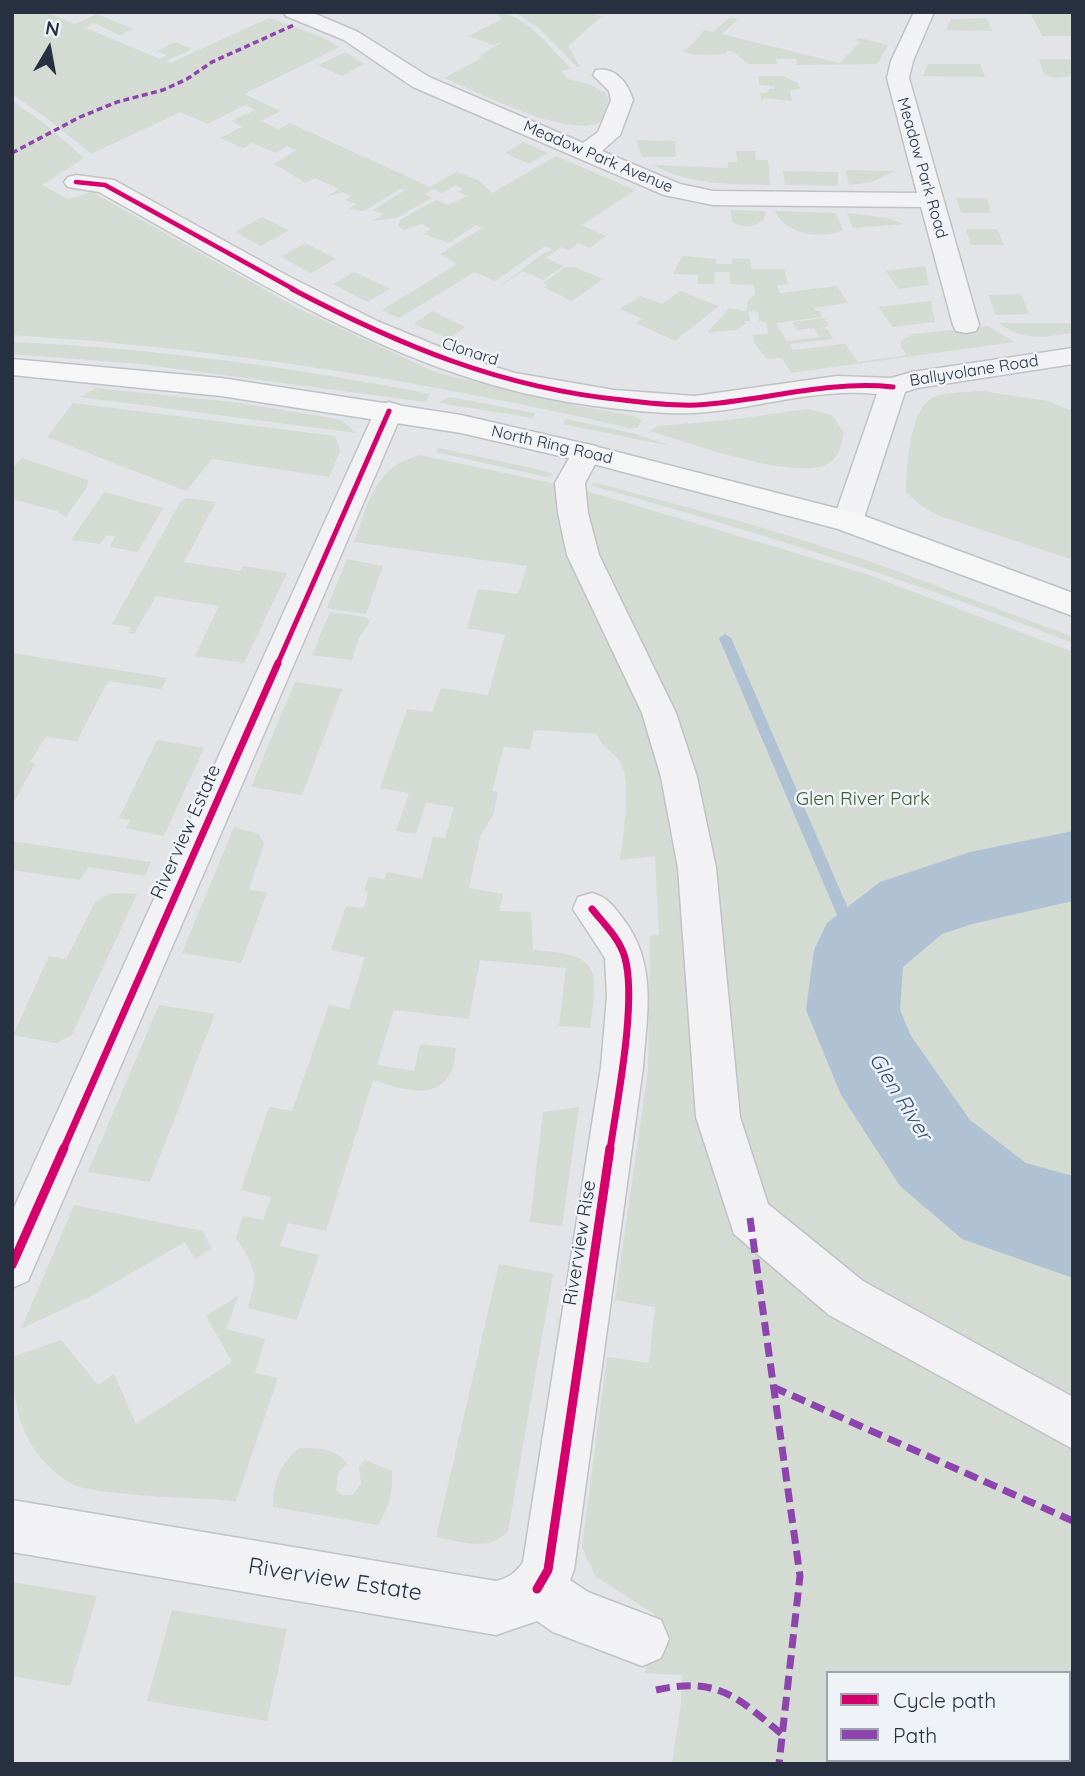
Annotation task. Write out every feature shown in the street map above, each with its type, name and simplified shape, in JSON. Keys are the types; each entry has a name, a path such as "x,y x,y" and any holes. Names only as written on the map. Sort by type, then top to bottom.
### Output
{"main road":[{"name":"North Ring Road","path":"12,367 142,377 389,411 586,453 848,521 1073,605"}],"street":[{"name":"Meadow Park Avenue","path":"293,12 351,36 421,82 692,195 756,199 929,200"},
{"name":"Meadow Park Road","path":"921,13 898,78 929,200 960,297 966,325"},
{"path":"586,152 608,135 622,100 619,89 604,75"},
{"name":"Clonard","path":"76,182 105,185 356,320 412,346 461,366 512,380 586,396 671,405 859,383 893,387"},
{"name":"Ballyvolane Road","path":"848,521 893,387 912,380 1072,356"},
{"name":"Riverview Estate","path":"12,1265 389,411"},
{"path":"586,453 570,484 573,513 583,555 659,713 679,777 697,868 718,1117 750,1218 846,1298 1073,1424"},
{"name":"Riverview Rise","path":"537,1589 548,1570 622,1067 625,960 615,937 592,909"},
{"name":"Riverview Estate","path":"12,1527 496,1608 519,1602 537,1589"},
{"path":"537,1589 572,1613 642,1639"}],"green space":[{"path":"12,12 46,12 75,24 97,14 133,29 119,35 94,23 86,28 160,59 167,55 157,51 175,42 192,49 166,61 170,63 269,18 317,35 340,47 244,94 281,111 260,121 278,129 290,123 430,187 456,172 478,180 492,193 556,156 635,190 582,225 606,236 589,248 579,243 569,250 561,247 546,258 564,266 543,280 523,271 496,289 544,253 553,250 545,246 495,281 475,272 399,318 382,310 457,264 440,254 482,228 476,225 449,243 424,234 431,229 422,224 404,230 398,226 400,220 436,200 448,205 467,196 459,192 463,189 456,185 442,193 434,189 425,194 432,198 396,218 373,221 383,214 373,210 405,190 400,189 364,211 349,209 356,204 346,200 351,196 343,192 327,196 339,189 315,178 306,183 274,164 296,150 287,146 276,153 252,143 243,148 220,138 242,127 232,121 255,110 245,105 208,124 180,112 91,154 12,94"},
{"path":"493,12 516,18 526,24 571,68 562,71 567,79 590,85 609,98 602,121 587,125 568,125 547,120 444,78 482,58 479,56 503,42 493,45 469,36 502,19"},
{"path":"515,12 585,12 602,16 568,46 580,67 577,67 537,27"},
{"path":"1030,12 1073,14 1073,36 1042,36"},
{"path":"729,18 738,19 722,34 839,63 860,42 856,40 859,38 888,45 878,63 874,64 797,65 796,59 776,59 777,64 748,64 733,51 726,54 696,55 683,51 694,43 704,30 713,32"},
{"path":"987,18 992,31 946,30 951,19"},
{"path":"346,52 364,64 342,76 318,65"},
{"path":"1039,59 1073,59 1073,76 1054,78 1044,74"},
{"path":"928,64 980,64 985,77 923,76"},
{"path":"758,76 784,76 798,83 800,89 790,90 792,101 765,98 761,101 760,93 775,89 774,86 759,85"},
{"path":"12,101 44,123 84,158 42,185 68,199 92,192 299,309 437,373 635,416 642,421 637,428 629,428 400,381 246,358 168,348 12,335"},
{"path":"636,140 675,141 676,157 642,157"},
{"path":"523,142 548,153 529,164 505,153"},
{"path":"736,151 755,151 756,160 768,160 770,185 695,180 653,165 728,168 728,162 737,162"},
{"path":"846,170 895,171 872,182 849,185"},
{"path":"783,171 838,172 838,186 785,185"},
{"path":"956,198 987,198 991,213 961,213"},
{"path":"731,210 766,211 764,220 748,226 732,222"},
{"path":"775,211 836,213 843,230 825,235 805,233 787,225"},
{"path":"847,213 888,218 904,224 853,228"},
{"path":"262,217 289,230 261,246 235,232"},
{"path":"966,229 997,229 1004,245 971,245"},
{"path":"305,243 336,259 311,273 281,257"},
{"path":"682,256 716,259 716,264 732,264 732,258 750,259 751,269 784,269 788,284 777,285 780,293 837,286 848,303 813,308 820,311 822,317 776,323 787,341 820,337 814,328 797,330 792,322 824,318 829,326 821,328 827,329 833,339 790,344 792,350 845,344 858,362 907,355 901,347 901,341 913,334 988,326 1014,342 791,373 782,358 767,359 754,343 753,335 768,334 766,322 759,321 758,312 748,311 750,321 744,321 745,324 736,330 708,332 729,308 747,311 748,301 755,294 754,285 731,284 730,272 715,272 714,284 698,284 698,275 673,274"},
{"path":"925,266 929,285 898,289 886,271"},
{"path":"566,267 574,267 603,279 572,301 544,287 547,285 543,283"},
{"path":"354,272 390,289 367,302 333,284"},
{"path":"680,291 719,306 675,341 636,323 642,319 620,309 640,296 662,304"},
{"path":"1021,294 1029,314 996,315 988,295"},
{"path":"931,301 935,322 893,327 878,307"},
{"path":"432,311 465,327 450,339 414,324"},
{"path":"999,323 1073,323 1073,333 1026,336"},
{"path":"12,342 222,360 430,394 426,402 140,364 12,354"},
{"path":"96,388 241,403 331,418 343,421 356,433 80,397"},
{"path":"982,391 1048,401 1073,411 1073,560 940,516 920,505 906,492 911,440 925,404 943,394"},
{"path":"449,397 535,413 533,418 439,403"},
{"path":"73,403 335,436 340,451 329,477 212,459 186,491 47,437"},
{"path":"807,409 832,415 844,433 834,458 827,464 811,468 766,464 649,431 658,426"},
{"path":"566,419 636,434 671,446 563,424"},
{"path":"438,448 554,475 546,477 436,452"},
{"name":"Glen River Park","path":"420,455 580,489 866,574 1073,652 1073,1764 672,1764 681,1703 682,1675 645,1673 654,1614 595,1576 582,1547 607,1357 649,1363 655,1307 615,1300 648,1070 650,936 659,935 655,856 620,860 626,810 624,772 621,763 601,743 597,734 534,730 530,749 504,747 492,791 498,792 493,815 480,837 469,888 503,894 499,911 531,912 533,950 571,956 583,961 590,968 594,977 594,990 590,1028 559,1026 566,968 480,960 469,1019 394,1010 377,1065 414,1071 420,1044 456,1048 452,1070 437,1087 427,1090 405,1089 373,1080 326,1231 288,1223 280,1246 319,1255 297,1320 248,1308 253,1272 236,1238 243,1216 263,1220 271,1197 241,1190 269,1107 292,1111 329,1005 349,1009 365,957 331,950 346,906 364,908 368,892 364,891 369,877 384,879 387,872 422,879 433,837 445,838 454,807 426,803 416,834 396,831 409,793 380,788 407,709 432,712 441,688 488,695 505,635 467,628 478,589 518,594 527,566 354,542 375,488 392,468"},
{"path":"22,458 88,480 87,487 66,517 57,511 12,499 12,468"},
{"path":"596,483 750,524 872,562 1073,637 1073,643 833,558 590,485"},
{"path":"104,492 163,508 138,552 110,547 115,536 106,535 100,544 71,540"},
{"path":"186,498 216,502 184,562 240,571 243,566 287,573 244,663 195,656 219,606 156,596 134,634 128,633 131,627 112,624 181,501"},
{"path":"347,559 383,566 366,614 327,608"},
{"path":"330,612 365,617 370,621 358,640 352,660 312,655"},
{"path":"12,653 167,678 161,689 108,681 77,741 46,737 30,762 35,764 12,805"},
{"path":"295,682 342,689 302,795 251,787"},
{"path":"157,740 204,748 164,836 126,828 130,820 119,818"},
{"path":"234,827 259,834 264,844 249,889 267,893 241,963 182,953"},
{"path":"12,841 151,862 145,876 88,867 80,880 12,870"},
{"path":"107,894 137,894 72,1035 56,1043 13,1035 49,956 66,959 95,902"},
{"path":"159,1005 215,1014 150,1182 88,1172"},
{"path":"579,1107 562,1226 530,1222 543,1112"},
{"path":"74,1205 203,1231 211,1249 195,1259 185,1242 93,1295 21,1329"},
{"path":"499,1264 553,1274 508,1531 492,1542 465,1543 436,1537"},
{"path":"239,1295 226,1329 265,1339 255,1373 278,1378 236,1501 100,1491 70,1483 41,1458 23,1428 18,1412 12,1357 61,1340 98,1385 114,1374 136,1424 232,1362 206,1316"},
{"path":"299,1448 326,1450 343,1459 347,1464 339,1471 336,1490 342,1495 353,1495 361,1484 359,1467 365,1460 392,1471 390,1500 378,1525 273,1507 274,1489 279,1474 287,1460"},
{"path":"12,1582 97,1596 70,1686 12,1676"},
{"path":"172,1610 287,1629 267,1721 147,1701"}],"waterway":[{"path":"725,638 859,950"},
{"name":"Glen River","path":"1073,866 970,888 911,908 859,950 853,1010 875,1064 935,1153 998,1204 1073,1227"}],"marked path":[{"path":"12,153 80,117 117,102 163,90 187,79 212,62 296,24"},
{"path":"750,1218 800,1576 779,1764"},
{"path":"773,1387 1073,1521"},
{"path":"656,1690 677,1685 712,1687 740,1701 784,1736"}],"cycle path":[{"path":"76,182 105,185 279,282 368,327 459,365 509,381 588,396 695,405 837,385 893,387"},
{"path":"12,1265 389,411"},
{"path":"537,1589 548,1570 622,1067 627,968 615,938 592,909"}]}
